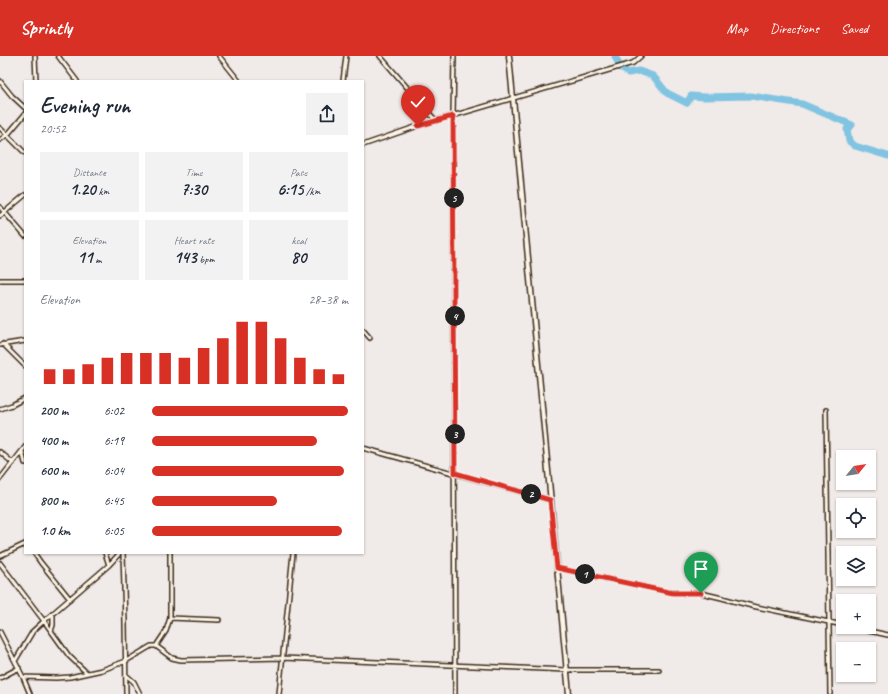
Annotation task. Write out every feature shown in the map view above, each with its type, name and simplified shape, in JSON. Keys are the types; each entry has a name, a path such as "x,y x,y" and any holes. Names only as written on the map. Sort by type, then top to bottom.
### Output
{"street":[{"path":"35,56 36,80"},
{"path":"58,56 76,80"},
{"path":"219,56 238,80"},
{"path":"343,80 346,56"},
{"path":"380,56 436,121"},
{"path":"454,56 455,694"},
{"path":"509,56 569,694"},
{"path":"364,145 436,121 633,63 641,56"},
{"path":"0,81 12,96 24,107"},
{"path":"0,140 18,124 24,115"},
{"path":"0,128 24,152"},
{"path":"0,216 24,196"},
{"path":"0,207 24,235"},
{"path":"0,280 24,280"},
{"path":"364,331 370,338"},
{"path":"1,344 24,341"},
{"path":"1,344 24,365"},
{"path":"1,407 12,405 24,399"},
{"path":"826,410 830,694"},
{"path":"0,479 24,448"},
{"path":"364,448 550,500"},
{"path":"22,451 24,459"},
{"path":"0,452 13,463"},
{"path":"0,556 24,544"},
{"path":"35,554 70,599"},
{"path":"105,554 108,565"},
{"path":"15,661 33,631 121,554"},
{"path":"122,554 126,694"},
{"path":"156,646 166,631 170,618 170,554"},
{"path":"279,694 293,554"},
{"path":"0,563 69,656 86,673"},
{"path":"557,568 673,593 701,593 752,606 836,624"},
{"path":"51,631 53,625 53,613"},
{"path":"170,618 219,620"},
{"path":"0,632 30,694"},
{"path":"876,632 888,635"},
{"path":"23,677 70,677 102,670 126,661 151,646 156,646 172,658 181,660 282,658 566,670 659,670"},
{"path":"0,678 18,668"},
{"path":"126,675 134,682 140,694"}],"waterway":[{"path":"615,56 620,67 628,73 639,71 653,76 667,93 687,103 691,96 751,96 802,104 852,125 847,129 849,141 855,146 888,156"}],"route":[{"path":"418,126 453,116 455,473 550,500 557,568 673,593 701,593"}]}
